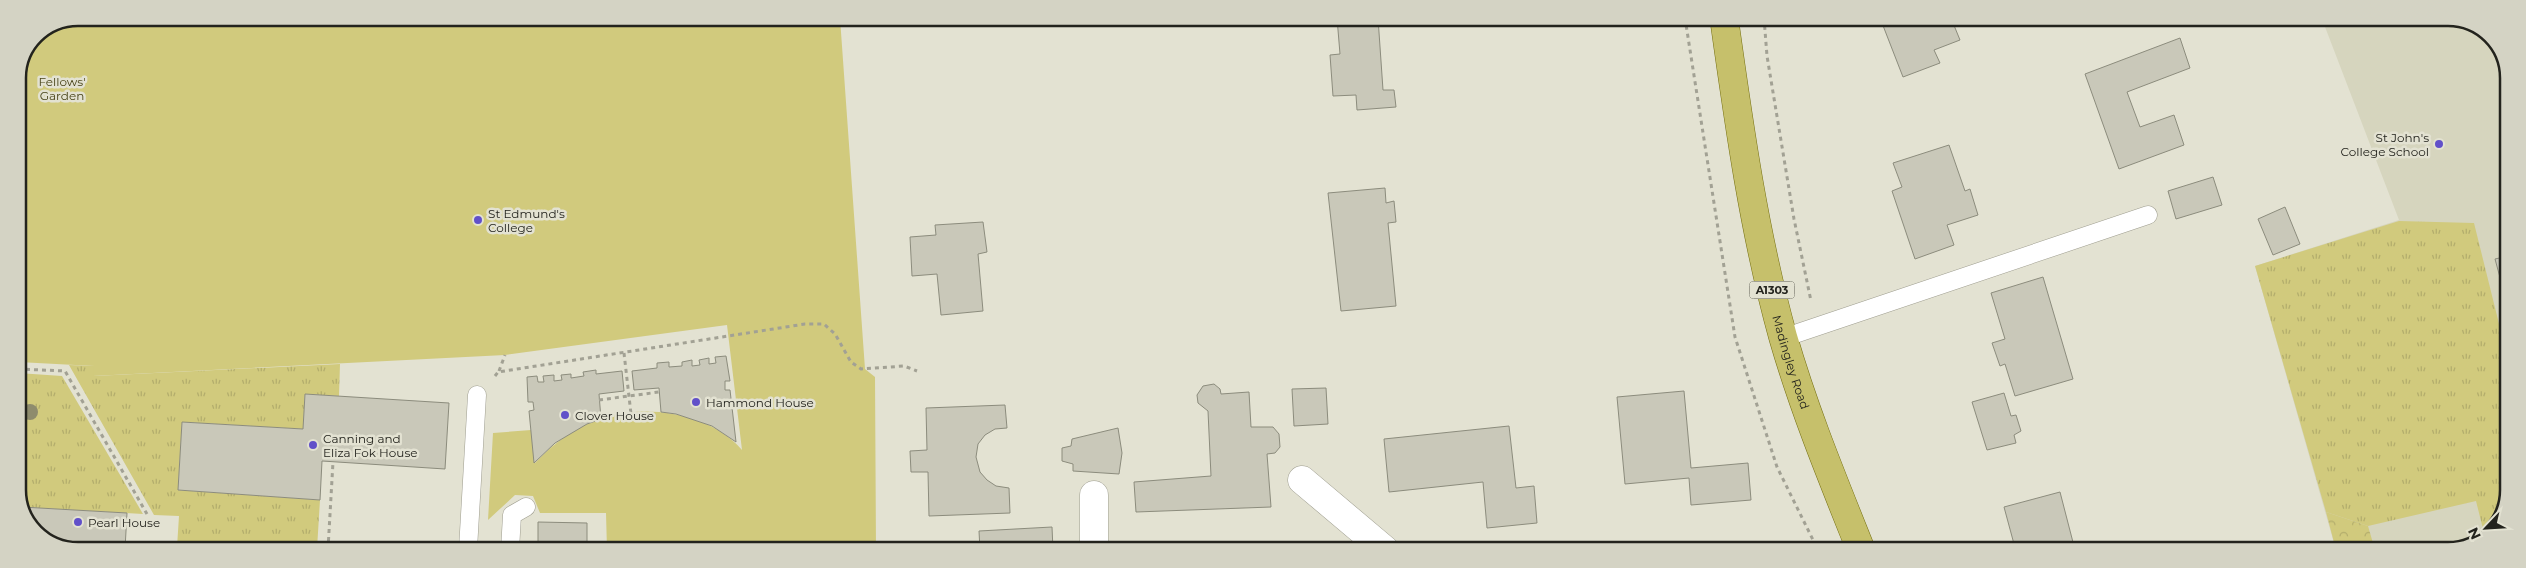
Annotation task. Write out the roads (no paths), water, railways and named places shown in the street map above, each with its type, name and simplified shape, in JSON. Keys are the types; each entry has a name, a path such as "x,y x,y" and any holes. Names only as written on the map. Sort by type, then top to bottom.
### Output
{"main road":[{"name":"Madingley Road","path":"1725,26 1750,196 1783,338 1804,404 1858,542"}],"street":[{"path":"1302,480 1376,542"},
{"path":"1094,495 1094,542"}],"lane":[{"path":"1783,338 2148,215"},
{"path":"469,542 478,395"},
{"path":"510,542 512,515 526,507"}],"place":[{"name":"St John's College School","path":"2439,144"},
{"name":"St Edmund's College","path":"478,220"},
{"name":"Hammond House","path":"696,402"},
{"name":"Clover House","path":"565,415"},
{"name":"Canning and Eliza Fok House","path":"313,445"},
{"name":"Pearl House","path":"78,522"}],"park label":[{"name":"Fellows' Garden","path":"62,88"}]}
